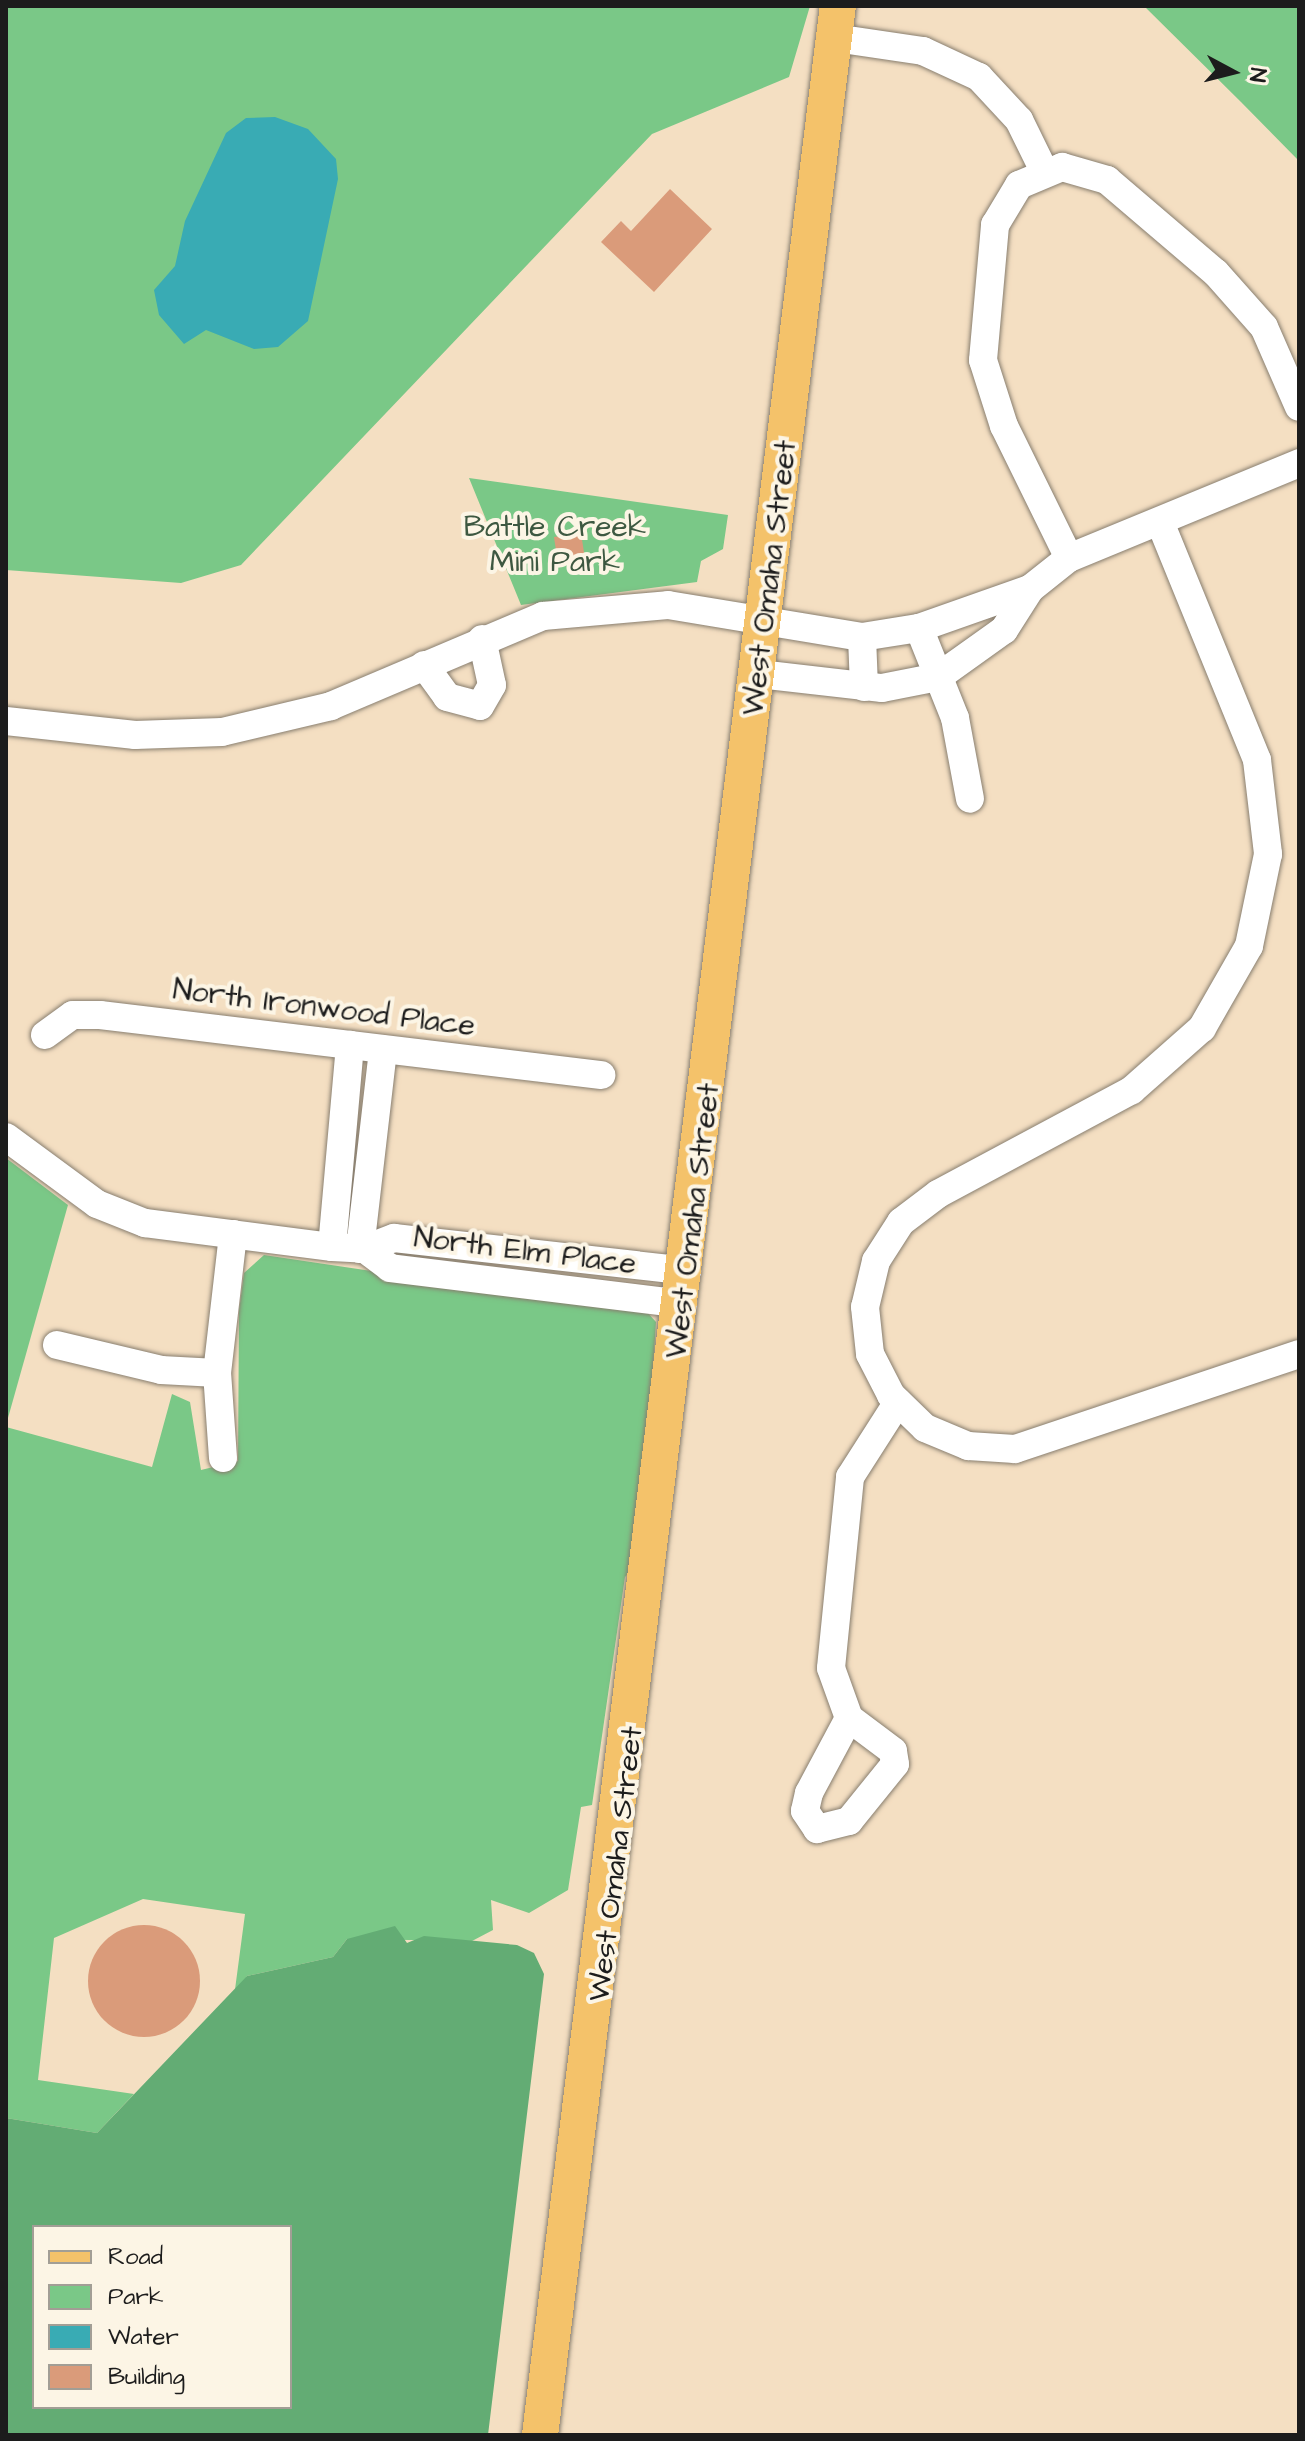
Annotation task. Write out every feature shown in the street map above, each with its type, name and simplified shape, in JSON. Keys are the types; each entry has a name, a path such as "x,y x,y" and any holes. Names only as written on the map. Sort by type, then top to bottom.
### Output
{"main road":[{"name":"West Omaha Street","path":"540,2435 685,1288 836,22"}],"street":[{"path":"836,22 923,51 979,77 1019,120 1044,171"},
{"path":"1069,558 1004,426 983,360 995,225 1019,185 1044,171 1086,170 1107,180 1216,273 1264,327 1299,407"},
{"path":"6,721 135,735 222,732 317,710 543,616 616,606 668,605 862,637 919,628 1030,589 1069,558 1299,463"},
{"path":"1160,522 1257,760 1268,854 1249,946 1202,1028 1132,1090 938,1194 901,1222 876,1261 865,1307 870,1354 895,1399 925,1428 968,1446 1015,1449 1299,1354"},
{"path":"759,674 864,687 938,677 1004,630 1030,589"},
{"path":"919,628 957,727 970,799"},
{"path":"862,637 864,687"},
{"path":"424,665 447,697 480,706 492,685 482,639"},
{"name":"North Ironwood Place","path":"45,1035 73,1015 100,1015 601,1075"},
{"path":"350,1045 352,1248"},
{"path":"352,1248 383,1049"},
{"name":"North Elm Place","path":"6,1137 117,1214 233,1234 352,1248 394,1238 685,1288"},
{"path":"223,1458 217,1373 233,1234"},
{"path":"57,1345 161,1370 217,1373"},
{"path":"849,1718 831,1668 850,1477 895,1399"}],"green space":[{"path":"6,6 810,6 789,77 652,134 241,565 181,583 6,570"},
{"path":"1144,6 1299,6 1299,161 1241,102"},
{"name":"Battle Creek Mini Park","path":"469,478 728,515 723,549 701,561 697,582 521,605"},
{"path":"6,1158 68,1205 6,1425"},
{"path":"264,1255 647,1312 656,1322 641,1560 625,1577 592,1805 581,1807 568,1890 529,1913 491,1900 493,1930 472,1941 347,1939 333,1957 247,1976 234,1997 245,1914 143,1899 54,1938 38,2080 134,2094 97,2133 6,2118 6,1427 152,1467 172,1394 190,1402 201,1470 238,1461 239,1311 244,1273"},
{"path":"395,1926 407,1943 424,1936 517,1945 534,1953 544,1974 488,2435 6,2435 6,2118 97,2133 247,1976 333,1957 347,1939"}],"water":[{"path":"275,117 308,129 336,159 338,179 308,321 278,347 254,349 206,330 184,344 159,315 154,290 175,266 185,221 226,133 246,118"}],"building":[{"path":"670,189 712,229 654,292 601,242 621,221 631,231"},
{"path":"581,533 585,559 558,564 554,537"},
{"path":"144,1925 165,1929 184,1941 196,1960 200,1981 196,2002 184,2021 165,2033 144,2037 123,2033 104,2021 92,2002 88,1981 92,1960 104,1941 123,1929"}]}
